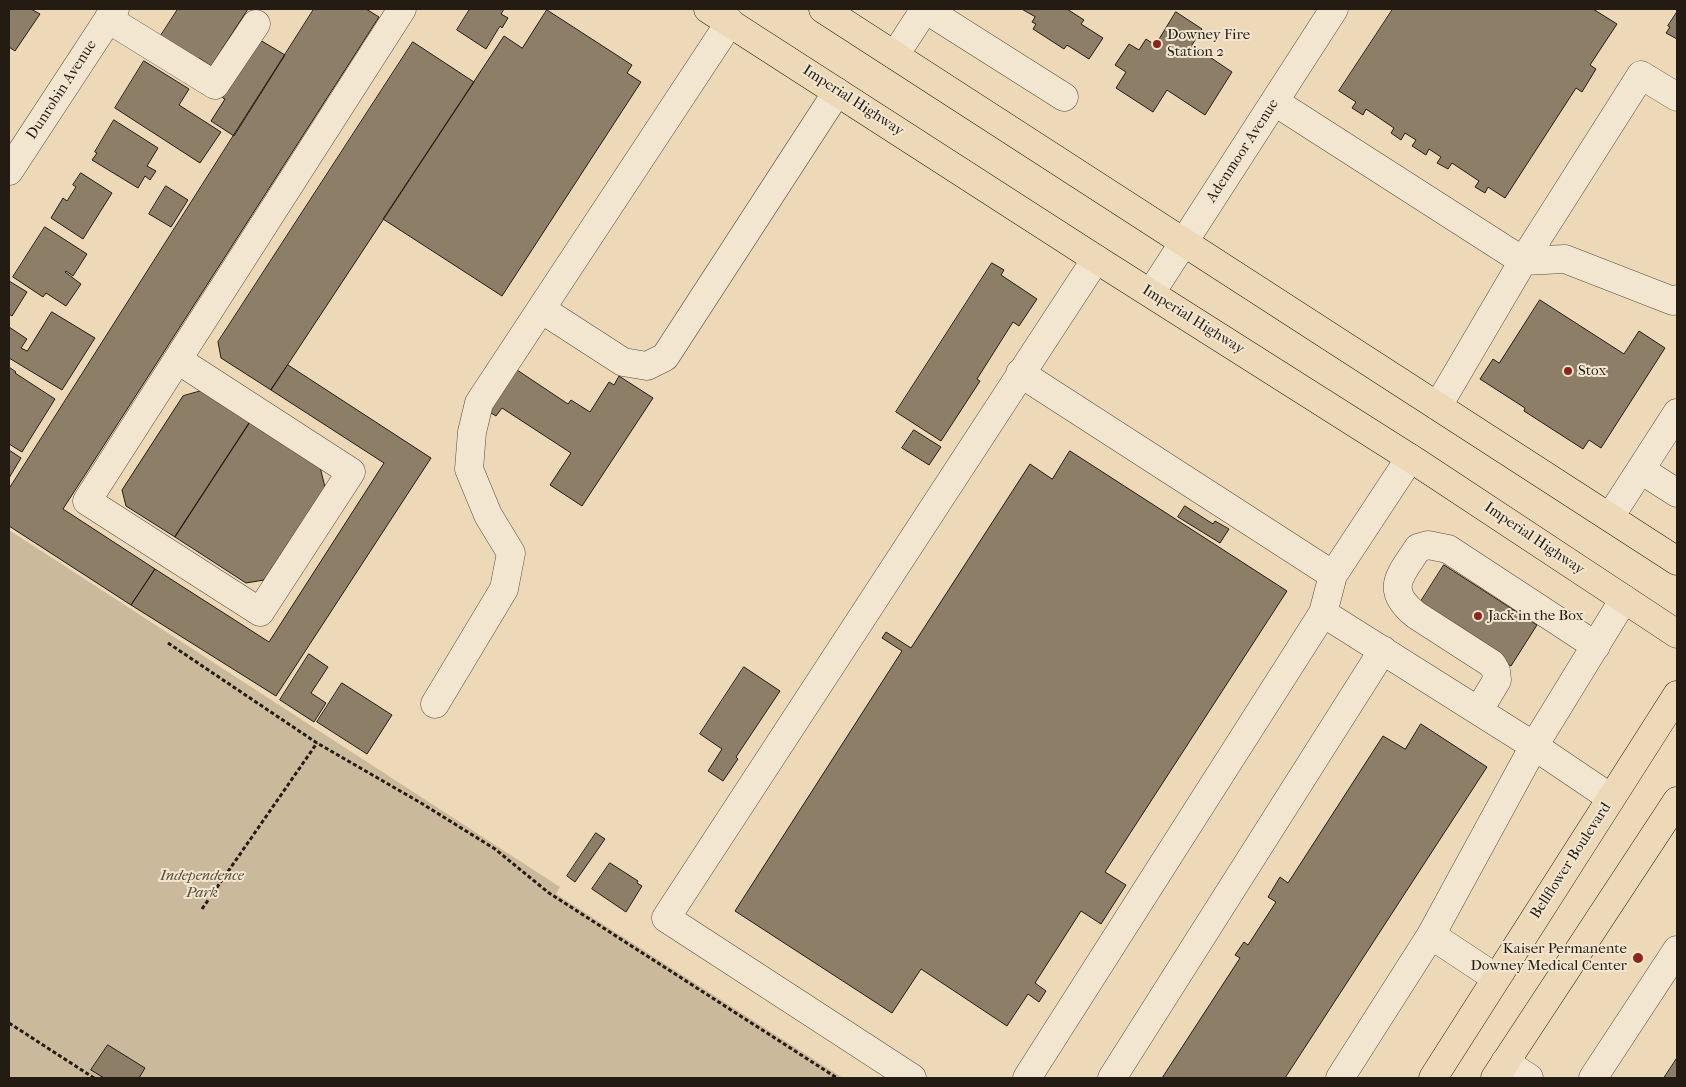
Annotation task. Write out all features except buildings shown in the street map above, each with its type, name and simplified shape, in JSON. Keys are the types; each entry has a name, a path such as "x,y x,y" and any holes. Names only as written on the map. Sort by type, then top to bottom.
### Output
{"main road":[{"path":"823,9 1677,561"},
{"name":"Imperial Highway","path":"719,16 1096,259 1410,458 1677,634"},
{"name":"Bellflower Boulevard","path":"1433,1078 1677,695"},
{"path":"1500,1070 1677,801"}],"street":[{"path":"178,360 351,472 260,612 87,501 402,9"},
{"path":"895,55 925,9 1064,97"},
{"name":"Adenmoor Avenue","path":"1151,293 1334,9"},
{"path":"111,14 215,85 256,24"},
{"name":"Dunrobin Avenue","path":"12,160 111,14"},
{"path":"435,704 504,589 511,553 488,515 469,469 472,432 479,403 541,309 719,16"},
{"path":"1438,406 1523,261 1641,75 1677,97"},
{"path":"541,309 622,362 647,366 665,357 837,92"},
{"path":"1274,102 1523,261 1565,259 1672,302 1677,299"},
{"path":"912,1078 666,918 1096,259"},
{"path":"1020,373 1333,575"},
{"path":"1610,517 1677,413"},
{"path":"1027,1078 1323,613 1333,575 1410,458"},
{"path":"1641,470 1677,493"},
{"path":"1479,710 1497,680 1492,664 1416,615 1409,609 1399,593 1397,580 1418,548 1423,545 1439,546 1455,554 1596,646"},
{"path":"1340,1078 1430,935 1534,746 1624,599"},
{"path":"1323,613 1479,710 1611,798"},
{"path":"1112,1078 1383,650"},
{"path":"1430,935 1496,978"},
{"path":"1593,1078 1677,950"},
{"path":"1500,1070 1529,1078"}],"path":[{"path":"168,643 317,743 421,803 495,850 549,893 837,1078"},
{"path":"202,909 317,743"},
{"path":"9,1023 94,1078"}],"green space":[{"name":"Independence Park","path":"9,530 560,887 556,894 843,1078 9,1078"}],"place":[{"name":"Downey Fire Station 2","path":"1157,44"},
{"name":"Stox","path":"1568,371"},
{"name":"Jack in the Box","path":"1478,616"},
{"name":"Kaiser Permanente Downey Medical Center","path":"1638,958"}]}
